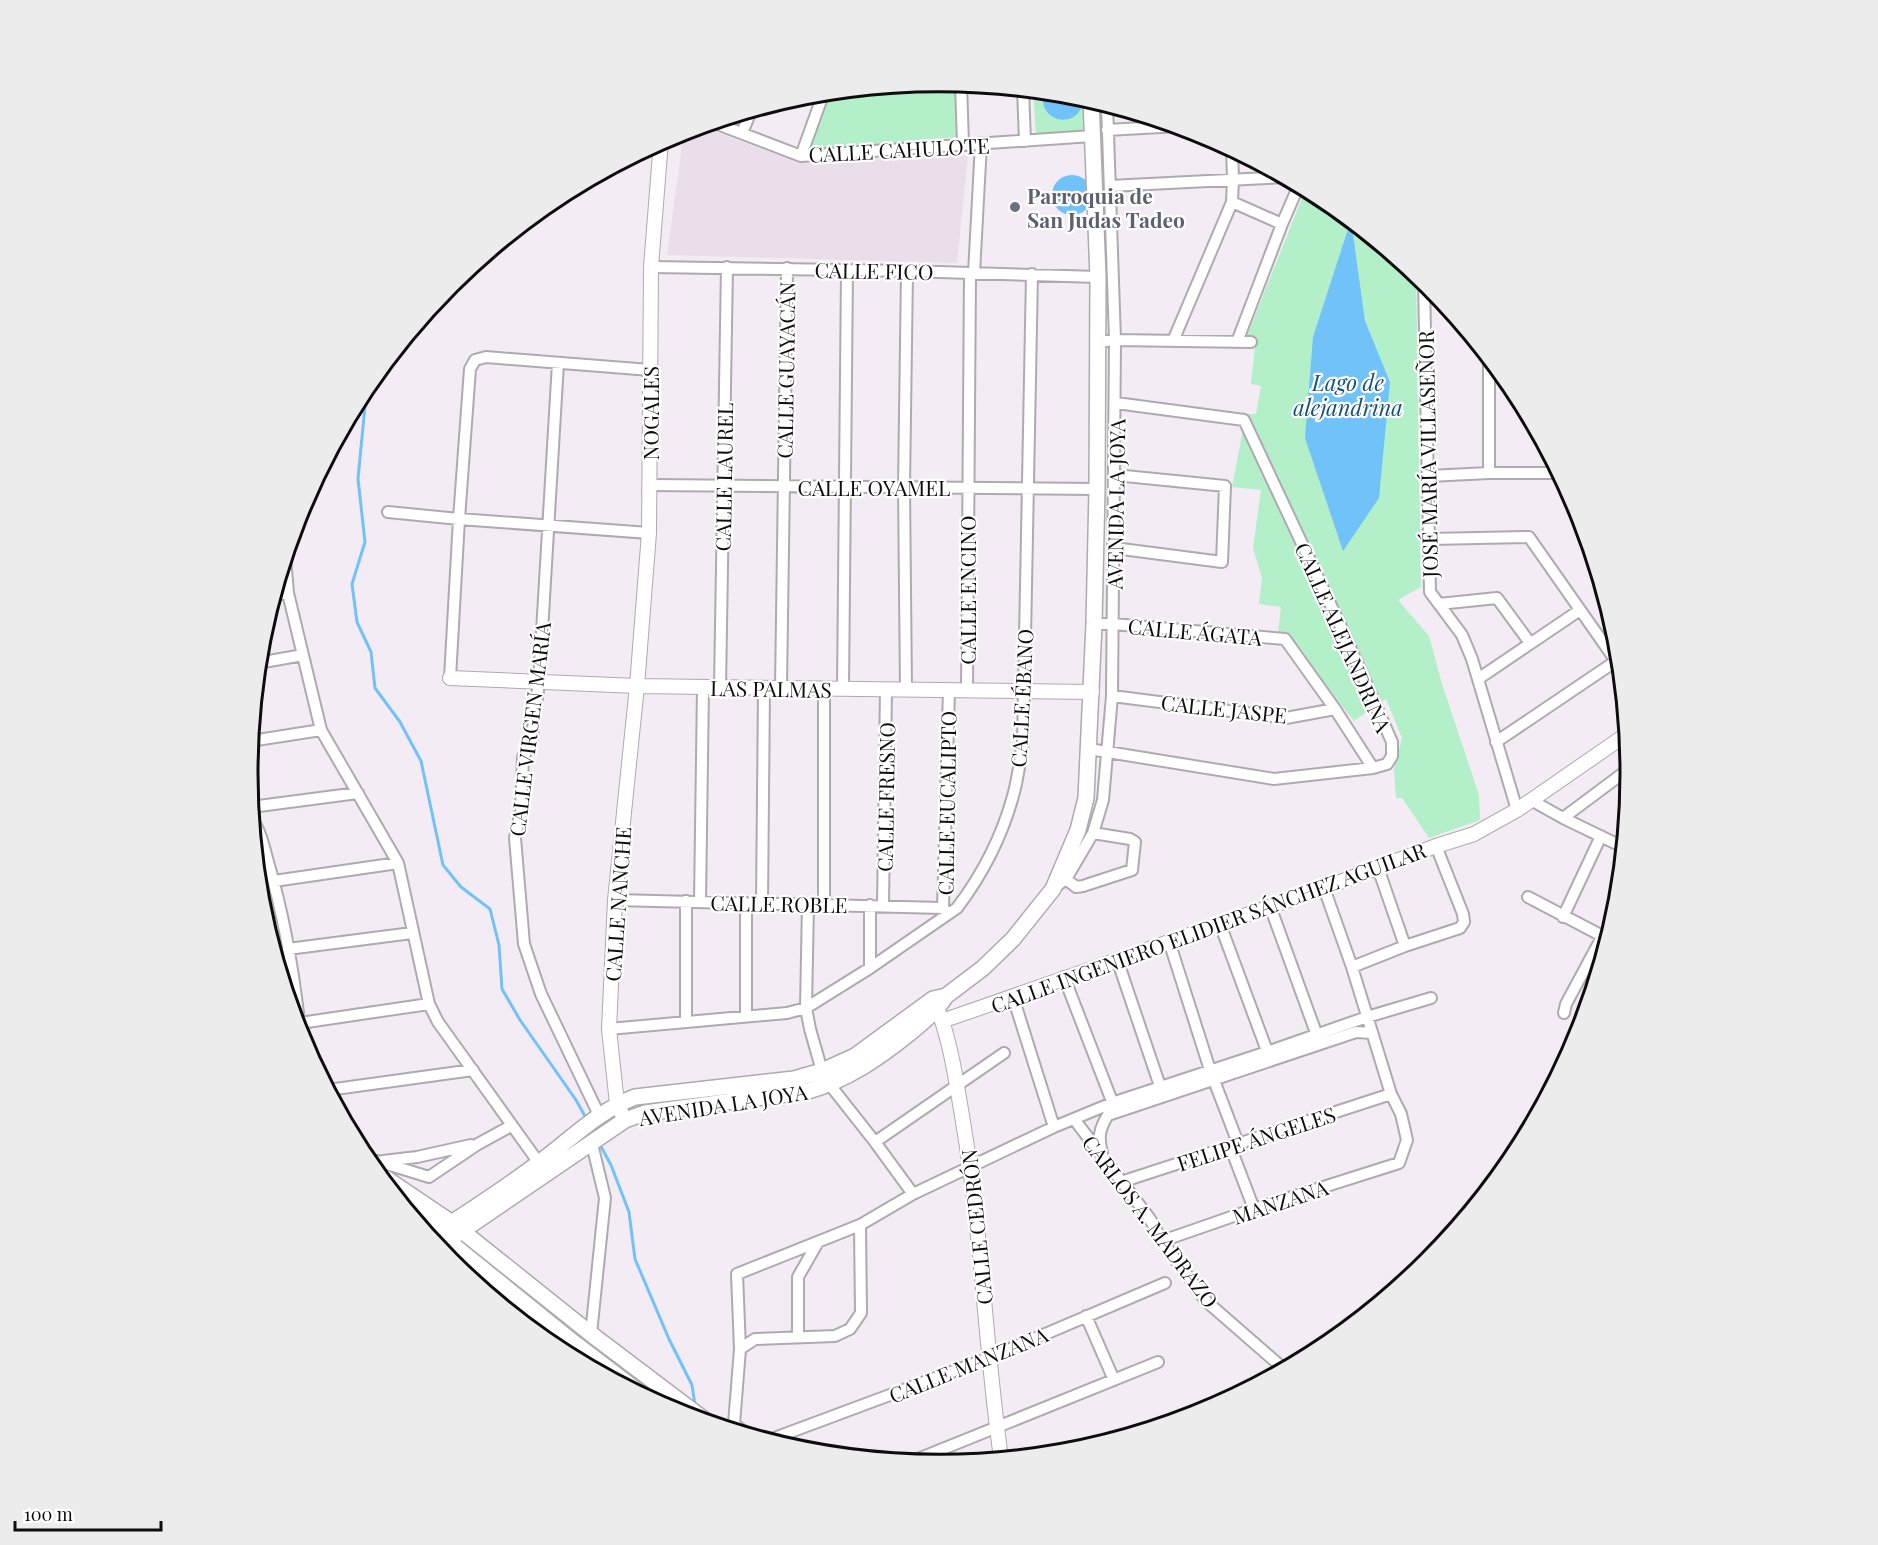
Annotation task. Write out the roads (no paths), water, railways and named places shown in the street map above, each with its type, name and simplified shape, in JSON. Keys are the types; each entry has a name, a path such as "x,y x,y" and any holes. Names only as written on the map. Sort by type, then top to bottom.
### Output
{"main road":[{"name":"AVENIDA LA JOYA","path":"444,1234 596,1141 625,1120 645,1113 808,1091 830,1085 884,1054 940,1006 1013,939 1053,889 1078,830 1086,798 1092,692 1097,489 1098,277 1091,109"},
{"name":"AVENIDA LA JOYA","path":"444,1234 592,1120 617,1104 635,1097 794,1079 822,1071 855,1056 940,1006"},
{"path":"407,1197 444,1234 585,1354"},
{"path":"426,1221 591,1334 683,1404"}],"street":[{"path":"961,92 963,144"},
{"path":"1023,97 1025,141"},
{"path":"801,156 820,102"},
{"name":"AVENIDA LA JOYA","path":"1053,889 1066,879 1093,833 1103,800 1112,696 1116,403 1107,113"},
{"path":"742,133 747,120"},
{"name":"CALLE CAHULOTE","path":"725,127 801,156 1092,136"},
{"path":"1107,130 1156,127"},
{"name":"CALLE ENCINO","path":"967,691 972,273 981,144"},
{"name":"NOGALES","path":"637,686 648,532 651,267 660,151"},
{"path":"1173,341 1232,202 1232,158"},
{"path":"1110,186 1270,178"},
{"path":"1237,342 1296,193"},
{"path":"1232,202 1282,224"},
{"name":"CALLE FICO","path":"651,267 787,268 1098,277"},
{"name":"CALLE LAUREL","path":"720,687 727,267"},
{"name":"CALLE GUAYACÁN","path":"781,688 787,268"},
{"path":"843,689 847,270"},
{"path":"906,690 904,488 907,271"},
{"name":"CALLE ÉBANO","path":"609,1029 787,1013 806,1008 870,968 945,911 957,908 968,894 998,840 1014,796 1023,742 1032,274"},
{"name":"JOSÉ MARÍA VILLASEÑOR","path":"1424,295 1430,592 1439,604"},
{"path":"1098,342 1115,340 1251,342"},
{"path":"450,678 470,369 475,360 486,357 650,370"},
{"name":"CALLE VIRGEN MARÍA","path":"558,363 539,682 531,744 523,757 520,811 515,838 525,944 541,994 592,1120"},
{"path":"1489,372 1489,473"},
{"name":"CALLE ALEJANDRINA","path":"1116,403 1244,420 1392,742 1392,756 1387,764 1373,768"},
{"path":"1429,476 1489,473 1551,474"},
{"path":"1114,548 1222,562 1225,486 1115,475"},
{"name":"CALLE OYAMEL","path":"650,485 1097,489"},
{"path":"388,512 648,532"},
{"path":"1430,539 1529,537 1608,648"},
{"path":"287,578 288,593 321,730 398,863 429,1004 438,1022 539,1163"},
{"path":"282,594 288,593"},
{"path":"1517,810 1472,658 1462,636 1439,604 1497,598 1530,643"},
{"path":"1478,679 1580,610"},
{"name":"CALLE ÁGATA","path":"1094,624 1285,639 1335,709 1373,768"},
{"path":"268,661 303,655"},
{"path":"1496,742 1611,664"},
{"name":"LAS PALMAS","path":"450,678 637,686 1092,692"},
{"name":"CALLE NANCHE","path":"625,1120 617,1104 609,1029 615,900 637,686"},
{"path":"700,902 703,687"},
{"path":"762,903 764,688"},
{"path":"824,688 824,904"},
{"name":"CALLE FRESNO","path":"884,905 886,689"},
{"name":"CALLE EUCALIPTO","path":"945,911 949,690"},
{"name":"CALLE JASPE","path":"1112,696 1286,718 1335,709"},
{"path":"259,740 321,730"},
{"name":"CALLE INGENIERO ELIDIER SÁNCHEZ AGUILAR","path":"940,1006 1013,997 1064,977 1474,834 1517,810 1619,743"},
{"path":"1089,749 1274,779 1373,768"},
{"path":"1563,818 1620,776"},
{"path":"259,806 358,793"},
{"path":"1531,800 1616,843"},
{"path":"1066,879 1076,887 1131,870 1135,842 1130,839 1093,833"},
{"path":"1563,917 1601,836"},
{"path":"262,840 274,881 295,995"},
{"path":"1352,967 1460,928 1464,922 1463,914 1436,846"},
{"path":"274,881 398,863"},
{"path":"1378,868 1405,946"},
{"path":"1324,888 1352,967 1391,1094"},
{"path":"1528,897 1600,936"},
{"name":"CALLE ROBLE","path":"615,900 884,905 945,911"},
{"path":"686,902 686,1021"},
{"path":"746,903 746,1016"},
{"path":"808,904 806,1008 822,1071"},
{"path":"870,905 870,968"},
{"path":"1270,906 1318,1040"},
{"path":"1220,924 1269,1057"},
{"path":"288,949 412,933"},
{"path":"1168,941 1254,1209"},
{"path":"1564,1013 1566,1004 1595,954"},
{"path":"1117,959 1162,1092"},
{"path":"1064,977 1114,1108"},
{"path":"1013,997 1054,1127"},
{"path":"734,1421 740,1349 737,1274 860,1225 913,1194 1074,1119 1269,1057 1318,1040 1367,1017 1431,998"},
{"path":"306,1022 429,1004"},
{"name":"CALLE CEDRÓN","path":"940,1006 971,1167 1000,1451"},
{"path":"1318,1040 1356,1032 1372,1033"},
{"path":"875,1142 1004,1053"},
{"path":"336,1089 473,1071"},
{"path":"830,1085 913,1194"},
{"name":"FELIPE ÁNGELES","path":"1121,1182 1391,1094"},
{"name":"MANZANA","path":"1162,1241 1399,1163 1407,1140 1401,1114 1391,1094"},
{"path":"1104,1159 1098,1138 1102,1124 1114,1108"},
{"name":"CARLOS A. MADRAZO","path":"1074,1119 1150,1219 1162,1241 1206,1301 1277,1363"},
{"path":"386,1169 429,1177 478,1144 511,1126"},
{"path":"591,1334 604,1198 596,1141"},
{"path":"383,1165 478,1144"},
{"path":"740,1349 755,1339 835,1336 850,1329 861,1313 860,1225"},
{"path":"798,1337 798,1276 818,1242"},
{"name":"CALLE MANZANA","path":"784,1435 989,1358 1165,1283"},
{"path":"1086,1316 1114,1380"},
{"path":"567,1343 573,1342"},
{"path":"932,1454 1158,1362"}],"water":[{"path":"1043,100 1081,107 1076,115 1060,120 1046,111"},
{"path":"1072,175 1086,181 1092,195 1086,209 1072,215 1058,209 1052,195 1058,181"},
{"name":"Lago de alejandrina","path":"1348,228 1353,231 1365,321 1390,382 1379,498 1343,551 1305,438 1313,337"}],"waterway":[{"path":"365,407 358,479 365,542 352,584 357,622 371,652 375,688 400,722 421,761 443,865 461,887 490,909 499,945 502,989 520,1020 586,1118"},
{"path":"599,1143 611,1165 629,1212 635,1259 669,1339 692,1385 695,1405"}],"place":[{"name":"Parroquia de San Judas Tadeo","path":"1015,207"}]}
